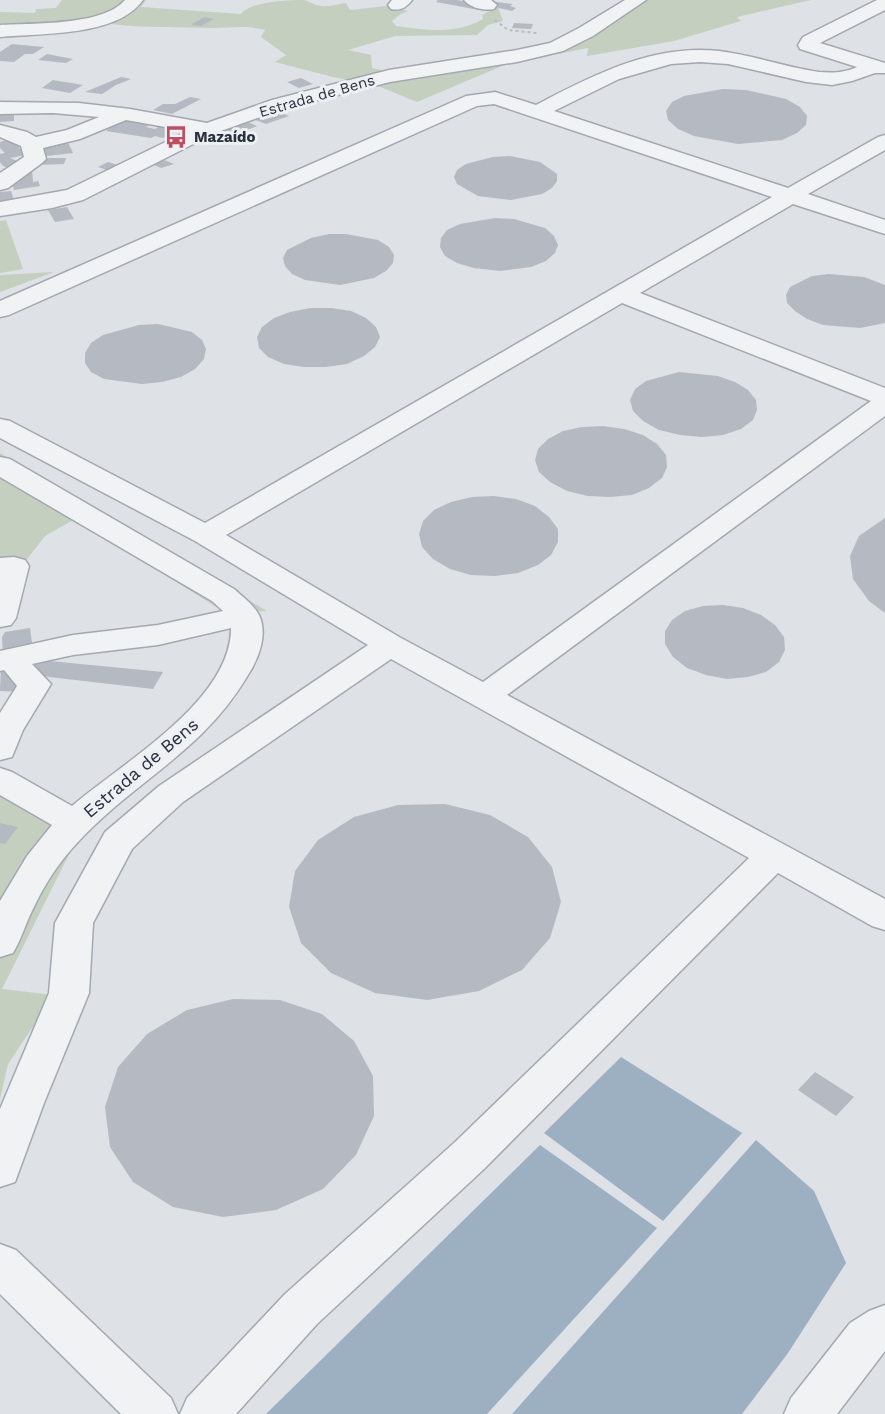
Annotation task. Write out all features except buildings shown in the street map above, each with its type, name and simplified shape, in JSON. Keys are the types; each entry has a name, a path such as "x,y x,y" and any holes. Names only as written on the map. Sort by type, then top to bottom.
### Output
{"street":[{"path":"0,31 99,21 130,9 134,0"},
{"name":"Estrada de Bens","path":"0,209 44,203 75,195 208,129 279,104 389,76 517,56 556,47 586,32 638,0"},
{"path":"880,68 807,45 810,41 881,8"},
{"path":"537,112 616,74 652,61 691,56 714,57 763,65 812,79 840,79 880,68"},
{"path":"0,310 472,100 495,98 885,227"},
{"path":"0,108 54,105 124,114 208,129"},
{"path":"32,144 73,135 124,114"},
{"path":"0,131 27,139 32,144 35,159 0,183"},
{"path":"205,535 885,141"},
{"path":"620,294 885,397"},
{"path":"484,696 885,403"},
{"path":"0,427 205,535 390,645 885,916"},
{"path":"0,465 223,594 244,616"},
{"path":"0,567 14,566 0,618"},
{"path":"6,660 73,645 158,635 244,616"},
{"name":"Estrada de Bens","path":"0,944 9,919 57,842 75,823 178,742 208,711 229,682 243,653 246,633 244,616"},
{"path":"0,1169 22,1102 69,993 75,923 118,841 171,794 390,645"},
{"path":"0,749 6,730 35,684 6,660"},
{"path":"0,780 75,823"},
{"path":"204,1414 301,1309 469,1156 774,855"},
{"path":"0,1264 154,1414"},
{"path":"808,1414 866,1338 885,1326"}],"path":[{"path":"480,3 494,8 495,21 499,26 508,30 544,34"}],"green space":[{"path":"62,0 125,0 122,9 104,16 0,28 0,12 35,13 36,9 56,8"},
{"path":"142,0 146,0 141,7 241,14 253,6 289,0 304,0 325,6 346,3 350,10 387,6 408,11 392,21 396,26 441,30 472,24 483,19 482,15 498,7 503,21 488,25 477,35 395,36 348,50 371,55 372,68 385,71 514,53 554,44 626,0 811,0 737,17 741,21 674,41 587,56 588,48 507,64 417,102 378,86 275,62 286,55 261,37 265,30 258,28 110,24 140,7"},
{"path":"6,220 23,269 0,273 0,221"},
{"path":"54,272 0,292 0,275"},
{"path":"0,453 267,611 226,613 75,519 45,536 24,563 0,564"},
{"path":"0,787 77,838 2,989 54,995 8,1064 0,1099"}],"water":[{"path":"621,1057 742,1133 663,1221 544,1133"},
{"path":"756,1140 814,1191 846,1263 788,1353 742,1414 512,1414"},
{"path":"540,1145 657,1228 487,1414 266,1414"}],"place":[{"name":"Mazaído","path":"176,137"}]}
